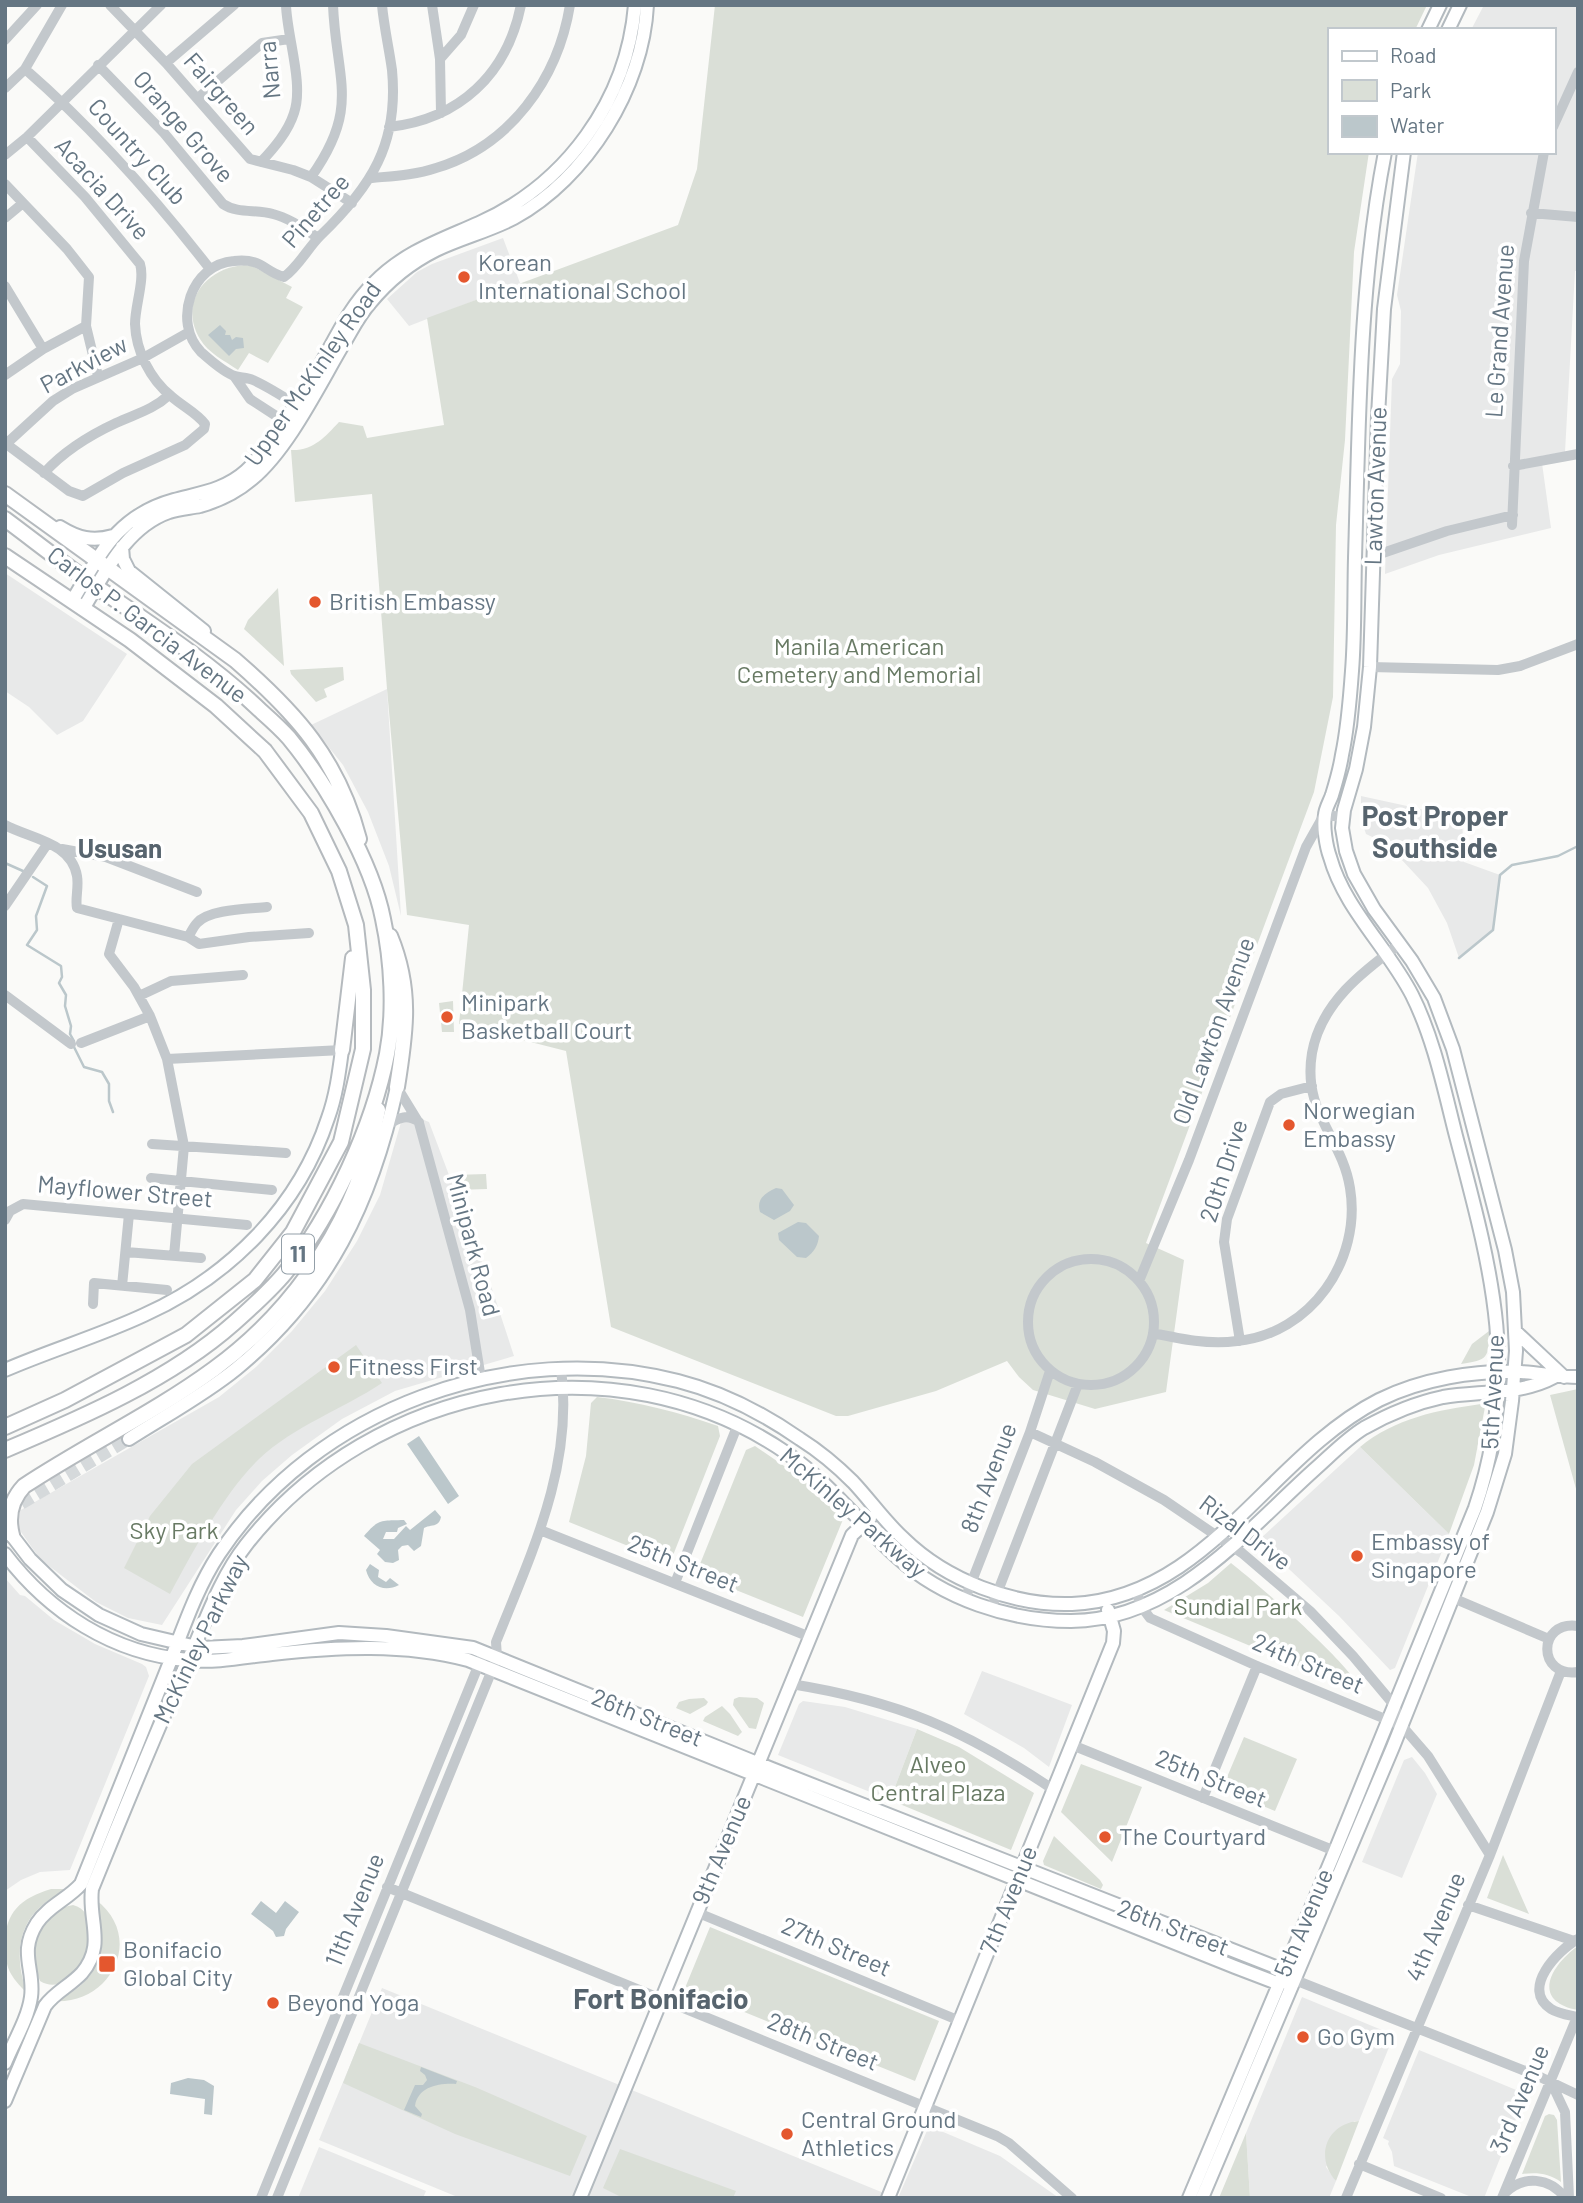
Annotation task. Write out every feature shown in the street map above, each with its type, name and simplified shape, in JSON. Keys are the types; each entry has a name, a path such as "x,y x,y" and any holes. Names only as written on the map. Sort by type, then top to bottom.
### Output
{"main road":[{"name":"Upper McKinley Road","path":"102,565 138,530 159,516 210,503 243,486 262,469 362,314 381,291 406,268 523,199 553,176 579,147 605,106 624,65 630,44 635,5"},
{"name":"Upper McKinley Road","path":"462,235 513,219 545,197 592,147 631,79 641,47 648,5"},
{"path":"1429,28 1440,5"},
{"path":"1449,28 1460,5"},
{"name":"Lawton Avenue","path":"1325,815 1342,756 1347,723 1352,665 1365,307 1371,243 1385,154"},
{"name":"Lawton Avenue","path":"1343,817 1364,727 1370,667 1384,309 1404,154"},
{"name":"Upper McKinley Road","path":"77,605 102,565 113,536 127,523 160,505 206,493 239,477 289,424"},
{"path":"9,497 79,537 99,539 113,536"},
{"path":"9,497 235,660"},
{"name":"Carlos P. Garcia Avenue","path":"5,519 232,683 289,738 330,798 368,874 383,918 390,975 391,1018 387,1053 357,1148 333,1201 285,1273 233,1324 196,1353 73,1421 5,1450"},
{"path":"122,547 122,559 129,571 180,610 291,711 323,753 345,795 368,874"},
{"name":"Carlos P. Garcia Avenue","path":"5,556 167,666 265,751 311,813 339,871 356,925 363,990 363,1049 341,1142 293,1232 274,1259 255,1280 187,1335 65,1400 5,1427"},
{"name":"5th Avenue","path":"1189,2198 1335,1851 1481,1490 1491,1452 1499,1391 1498,1331 1487,1254 1438,1066 1413,997 1348,896 1333,866 1329,856 1325,815"},
{"name":"5th Avenue","path":"1202,2198 1402,1726 1453,1598 1500,1473 1508,1436 1515,1372 1513,1292 1505,1250 1453,1049 1434,998 1374,909 1354,874 1346,851 1343,817"},
{"path":"129,1439 236,1369 299,1306 326,1270 348,1232 367,1192 388,1125 397,1087 404,1032 405,990 401,962 383,918"},
{"path":"5,1370 145,1315 191,1290 236,1257 269,1224 293,1191 328,1118 342,1050 356,925"},
{"path":"8,1530 10,1512 24,1486 215,1369 256,1335 298,1289 333,1237 360,1180 372,1144 387,1053"},
{"path":"1516,1332 1559,1377 1578,1377"},
{"name":"McKinley Parkway","path":"5,2063 31,2001 27,1954 31,1934 42,1916 81,1884 197,1594 215,1560 233,1533 280,1483 324,1448 381,1414 455,1384 522,1371 615,1371 679,1381 729,1400 777,1424 809,1445 850,1478 907,1543 943,1568 997,1593 1048,1603 1072,1604 1105,1600 1171,1574 1219,1535 1326,1437 1349,1418 1380,1399 1437,1380 1515,1372 1559,1377"},
{"name":"McKinley Parkway","path":"5,2101 45,2006 55,1993 80,1975 92,1955 96,1937 92,1889 159,1724 229,1571 247,1544 291,1497 332,1461 367,1440 416,1417 489,1396 564,1388 621,1390 698,1406 768,1440 812,1471 909,1567 965,1599 991,1609 1029,1617 1070,1621 1110,1616 1142,1606 1180,1588 1358,1432 1412,1406 1442,1398 1513,1389 1559,1377"},
{"name":"9th Avenue","path":"580,2198 852,1535 878,1510"},
{"name":"26th Street","path":"8,1530 45,1575 80,1604 120,1625 194,1647 228,1648 339,1633 458,1644 489,1654 755,1769"},
{"name":"26th Street","path":"5,1554 42,1596 78,1622 125,1646 172,1658 188,1661 338,1647 394,1649 457,1658 489,1654"},
{"name":"7th Avenue","path":"888,2198 1113,1643 1114,1631 1105,1600"},
{"name":"26th Street","path":"489,1654 492,1670 755,1769 1019,1874 1278,1983"},
{"name":"26th Street","path":"1019,1874 1283,1970 1295,1980"},
{"path":"58,1903 74,1901 88,1909 93,1916"},
{"path":"29,1974 40,1985 64,1988"},
{"path":"1278,1983 1295,1980"}],"street":[{"path":"5,40 37,5"},
{"path":"5,88 25,69 62,5"},
{"name":"Fairgreen","path":"110,5 166,63 250,159 311,177 352,203"},
{"path":"5,155 27,137 161,5"},
{"path":"166,63 234,5"},
{"name":"Narra","path":"261,162 281,139 294,113 297,85 286,5"},
{"path":"311,177 333,143 341,114 343,82 333,5"},
{"name":"Pinetree","path":"210,270 231,261 253,261 284,277 372,178 389,127 393,99 392,70 382,5"},
{"path":"432,5 440,59 441,113"},
{"path":"440,59 461,35 474,5"},
{"path":"389,127 409,125 441,113 470,95 494,70 513,37 521,5"},
{"path":"372,178 437,168 476,150 508,127 533,97 555,61 567,25 570,5"},
{"path":"198,99 262,43 289,39"},
{"name":"Orange Grove","path":"99,65 164,133 223,204 231,209 276,214 318,238"},
{"name":"Country Club","path":"25,69 62,102 154,200 210,270"},
{"path":"1555,123 1578,72"},
{"path":"226,74 234,83"},
{"name":"Acacia Drive","path":"6,443 69,491 83,496 123,473 185,446 204,429 205,424 169,395 153,376 143,358 135,323 142,273 140,264 85,197 27,137"},
{"name":"Le Grand Avenue","path":"1374,556 1447,531 1512,520 1524,261 1544,154"},
{"path":"5,184 68,249 89,277 86,326 98,376"},
{"path":"5,218 23,203"},
{"path":"1531,213 1578,217"},
{"path":"210,270 202,276 191,293 187,317 189,332 200,350 234,376 246,395 289,424"},
{"path":"5,286 43,349"},
{"path":"6,374 43,349 86,326"},
{"name":"Parkview","path":"6,443 53,401 98,376 143,358 189,332"},
{"path":"234,376 250,378 300,407"},
{"path":"44,473 62,454 80,442 118,421 155,407 169,395"},
{"path":"1513,466 1578,454"},
{"path":"1370,667 1498,670 1520,666 1578,643"},
{"path":"1325,815 1343,817"},
{"name":"Old Lawton Avenue","path":"1139,1281 1189,1160 1302,855 1325,815"},
{"path":"5,825 61,848 106,857 197,892"},
{"path":"5,906 48,843"},
{"path":"61,848 69,857 77,876 76,907 188,937 199,944 309,933"},
{"path":"188,937 197,923 205,917 267,907"},
{"path":"119,919 109,954 139,996 167,1059 184,1146 174,1256"},
{"path":"1153,1333 1198,1342 1240,1341 1278,1329 1312,1305 1326,1289 1347,1250 1353,1218 1350,1186 1341,1159 1317,1112 1312,1086 1312,1056 1322,1020 1345,990 1400,944"},
{"path":"139,996 171,981 243,975"},
{"path":"5,995 76,1044 150,1016"},
{"path":"167,1059 342,1050"},
{"name":"20th Drive","path":"1240,1341 1224,1242 1227,1219 1270,1102 1280,1094 1312,1086"},
{"name":"Minipark Road","path":"397,1087 419,1123 470,1310 481,1379"},
{"path":"388,1125 401,1117 413,1118 419,1123"},
{"path":"152,1144 286,1153"},
{"path":"150,1178 272,1190"},
{"name":"Mayflower Street","path":"5,1220 10,1211 23,1204 247,1225"},
{"path":"122,1286 129,1214"},
{"path":"126,1252 201,1258"},
{"path":"1095,1259 1119,1266 1139,1281 1152,1306 1153,1333 1142,1360 1127,1374 1099,1385 1078,1384 1063,1380 1050,1371 1037,1356 1028,1337 1029,1306 1044,1279 1070,1262 1095,1259"},
{"path":"93,1304 94,1283 167,1290"},
{"name":"11th Avenue","path":"261,2198 387,1887 540,1530 558,1469 562,1443 564,1388 561,1369"},
{"name":"8th Avenue","path":"965,1599 1030,1432 1050,1371"},
{"name":"8th Avenue","path":"991,1609 1078,1384"},
{"path":"675,1583 738,1424"},
{"name":"Rizal Drive","path":"1030,1432 1149,1490 1219,1535 1310,1611 1394,1705 1402,1726 1428,1756 1490,1855"},
{"name":"25th Street","path":"540,1530 810,1637"},
{"path":"1136,1590 1142,1606"},
{"path":"1453,1598 1549,1639"},
{"name":"24th Street","path":"1142,1606 1150,1618 1402,1726"},
{"path":"1578,1626 1560,1627 1549,1639 1547,1654 1550,1661 1561,1671 1578,1672"},
{"path":"1203,1798 1257,1666"},
{"name":"11th Avenue","path":"277,2198 492,1670"},
{"name":"4th Avenue","path":"1346,2198 1490,1855 1561,1671"},
{"path":"791,1684 864,1698 937,1722 984,1745 1054,1790"},
{"name":"25th Street","path":"1072,1745 1335,1851"},
{"name":"28th Street","path":"387,1887 925,2106 1009,2143 1072,2198"},
{"path":"1468,1905 1576,1940"},
{"name":"27th Street","path":"696,1912 960,2021"},
{"path":"1576,1940 1563,1948 1549,1964 1544,1974 1541,1994 1549,2008 1578,2017"},
{"name":"26th Street","path":"1295,1980 1578,2095"},
{"name":"3rd Avenue","path":"1502,2197 1578,2017"},
{"path":"1550,2082 1565,2112 1567,2198"},
{"path":"1359,2164 1441,2198"},
{"path":"1502,2197 1511,2187 1533,2180 1555,2187 1567,2198"}],"shaded area":[{"path":"1484,5 1578,5 1578,271 1575,271 1565,452 1541,456 1551,528 1439,555 1385,574 1392,379 1400,364 1401,311 1397,295 1418,154 1555,154 1555,28 1472,28"},
{"name":"Korean International School","path":"503,238 520,283 409,326 387,299 417,272 432,264"},
{"path":"5,573 127,654 83,721 57,735 29,707 5,691"},
{"path":"387,689 401,916 389,866 368,812 343,765 311,725"},
{"path":"1361,796 1462,818 1464,862 1500,875 1493,930 1459,958 1447,923 1428,888 1387,844 1366,834 1361,819"},
{"path":"404,1112 429,1122 492,1289 514,1356 395,1391 342,1419 292,1455 262,1481 236,1510 162,1625 128,1618 96,1602 40,1559 15,1520 19,1511 219,1397 256,1367 292,1331 325,1291 357,1241 380,1195"},
{"name":"Embassy of Singapore","path":"1360,1447 1449,1534 1395,1668 1390,1670 1339,1616 1260,1542 1261,1538"},
{"path":"5,1578 20,1595 25,1596 54,1620 95,1644 142,1664 149,1676 70,1870 40,1872 5,1891"},
{"path":"982,1671 1072,1705 1049,1767 1024,1748 964,1714"},
{"path":"803,1701 845,1707 917,1729 890,1800 778,1755 799,1704"},
{"path":"1412,1757 1437,1794 1402,1878 1362,1862 1404,1760"},
{"path":"382,1988 896,2198 460,2198 319,2140"},
{"path":"1302,1997 1394,2035 1359,2121 1354,2121 1326,2167 1336,2181 1329,2198 1250,2198 1246,2133"},
{"path":"1419,2050 1526,2094 1484,2198 1474,2198 1394,2166 1389,2141 1383,2138"},
{"path":"929,2126 1000,2156 1059,2198 898,2198"},
{"path":"319,2147 426,2191 423,2198 298,2198"}],"green space":[{"name":"Manila American Cemetery and Memorial","path":"715,5 1427,5 1416,28 1328,28 1328,154 1369,154 1354,252 1345,440 1336,525 1333,697 1314,792 1146,1243 1184,1260 1166,1392 1095,1409 1033,1390 1007,1361 936,1391 848,1416 836,1416 611,1327 566,1051 459,1024 469,925 407,915 372,494 295,502 291,450 312,446 339,422 363,426 367,438 444,425 427,318 678,225 697,169"},
{"path":"252,266 292,287 286,298 303,307 268,363 249,353 238,370 203,344 194,325 192,312 199,289 208,280 230,268"},
{"path":"278,588 284,666 244,629 248,620"},
{"path":"343,667 344,680 324,689 327,697 316,702 290,670"},
{"name":"Minipark Basketball Court","path":"453,1001 454,1032 442,1032 439,1003"},
{"path":"486,1174 487,1189 456,1190 454,1175"},
{"path":"1489,1331 1485,1356 1477,1361 1461,1364 1472,1344"},
{"name":"Sky Park","path":"356,1345 382,1383 303,1427 259,1459 222,1505 170,1594 124,1568 150,1516 192,1464"},
{"path":"1578,1389 1578,1496 1550,1395"},
{"path":"597,1397 658,1408 718,1426 720,1436 670,1563 569,1522 586,1456 591,1403"},
{"path":"1481,1404 1485,1407 1474,1465 1449,1534 1360,1447 1402,1422 1449,1409"},
{"path":"755,1446 803,1479 844,1517 803,1617 696,1574 746,1450"},
{"name":"Sundial Park","path":"1231,1563 1324,1646 1343,1665 1361,1692 1164,1610 1208,1583"},
{"path":"704,1698 708,1702 706,1705 690,1714 676,1708 679,1702"},
{"path":"757,1698 764,1703 756,1729 749,1728 733,1705 734,1699"},
{"path":"722,1706 742,1732 738,1736 703,1721"},
{"name":"Alveo Central Plaza","path":"917,1729 959,1747 1034,1793 1011,1850 890,1800"},
{"path":"1244,1737 1297,1759 1275,1811 1222,1789"},
{"name":"The Courtyard","path":"1081,1764 1142,1787 1112,1862 1061,1812"},
{"path":"1054,1836 1100,1880 1103,1885 1101,1889 1044,1865 1043,1861"},
{"path":"1503,1855 1529,1914 1487,1898"},
{"path":"51,1889 72,1889 41,1906 24,1930 20,1959 27,1993 7,1966 5,1944 8,1923 23,1902"},
{"path":"96,1900 111,1915 118,1933 119,1950 114,1967 104,1982 90,1993 72,2000 51,2001 81,1985 97,1962 101,1933"},
{"path":"73,1905 84,1912 90,1924 85,1955 77,1969 66,1980 54,1985 40,1981 35,1958 39,1934 52,1915"},
{"path":"710,1927 939,2021 915,2081 685,1988"},
{"path":"1578,1946 1578,2010 1554,1999 1550,1982 1560,1963"},
{"path":"359,2043 475,2087 587,2136 570,2176 455,2134 343,2083"},
{"path":"1554,2115 1557,2120 1561,2182 1542,2174 1522,2174 1545,2116"},
{"path":"1359,2121 1336,2181 1326,2162 1327,2143 1339,2128"},
{"path":"1246,2133 1250,2198 1219,2198"},
{"path":"620,2149 736,2191 733,2198 623,2198 603,2188"}],"water":[{"path":"220,325 226,331 225,335 230,335 232,340 236,337 243,338 244,348 236,349 229,356 208,335"},
{"path":"776,1188 782,1189 794,1205 790,1211 774,1220 760,1212 759,1203 765,1194"},
{"path":"798,1222 806,1223 819,1236 818,1243 806,1258 797,1257 779,1240 778,1233"},
{"path":"419,1436 459,1496 448,1504 407,1444"},
{"path":"435,1510 441,1517 440,1520 437,1524 424,1528 421,1546 414,1551 408,1545 402,1546 398,1550 399,1560 393,1563 385,1562 377,1554 380,1550 364,1536 381,1522 404,1520 407,1524 398,1528 397,1532 386,1532 383,1539 394,1539 406,1526 410,1530"},
{"path":"370,1564 379,1570 378,1577 386,1582 390,1578 399,1585 378,1587 368,1576 366,1570"},
{"path":"261,1901 276,1913 285,1901 299,1912 284,1936 276,1937 273,1931 251,1914"},
{"path":"421,2067 457,2081 456,2084 442,2084 420,2094 415,2106 422,2114 421,2117 404,2110 415,2085 423,2085 427,2080 420,2071"},
{"path":"188,2078 204,2080 214,2086 212,2115 204,2114 205,2099 170,2094 171,2083"}],"waterway":[{"path":"1459,958 1493,930 1500,875 1512,865 1558,856 1578,846"},
{"path":"5,863 23,871"},
{"path":"33,877 47,886 36,916 37,930 27,945 61,966 62,977 59,983 66,995 65,1006 71,1026 70,1034 74,1041"},
{"path":"74,1047 84,1067 102,1072 109,1084 109,1101 113,1112"}],"tunnel":[{"path":"6,1513 129,1439"}],"place":[{"name":"Korean International School","path":"464,277"},
{"name":"British Embassy","path":"315,602"},
{"name":"Minipark Basketball Court","path":"447,1017"},
{"name":"Norwegian Embassy","path":"1289,1125"},
{"name":"Fitness First","path":"334,1367"},
{"name":"Embassy of Singapore","path":"1357,1556"},
{"name":"The Courtyard","path":"1105,1837"},
{"name":"Bonifacio Global City","path":"107,1964"},
{"name":"Beyond Yoga","path":"273,2003"},
{"name":"Go Gym","path":"1303,2037"},
{"name":"Central Ground Athletics","path":"787,2134"}],"district":[{"name":"Post Proper Southside","path":"1435,832"},
{"name":"Ususan","path":"120,849"},
{"name":"Fort Bonifacio","path":"661,1999"}]}
